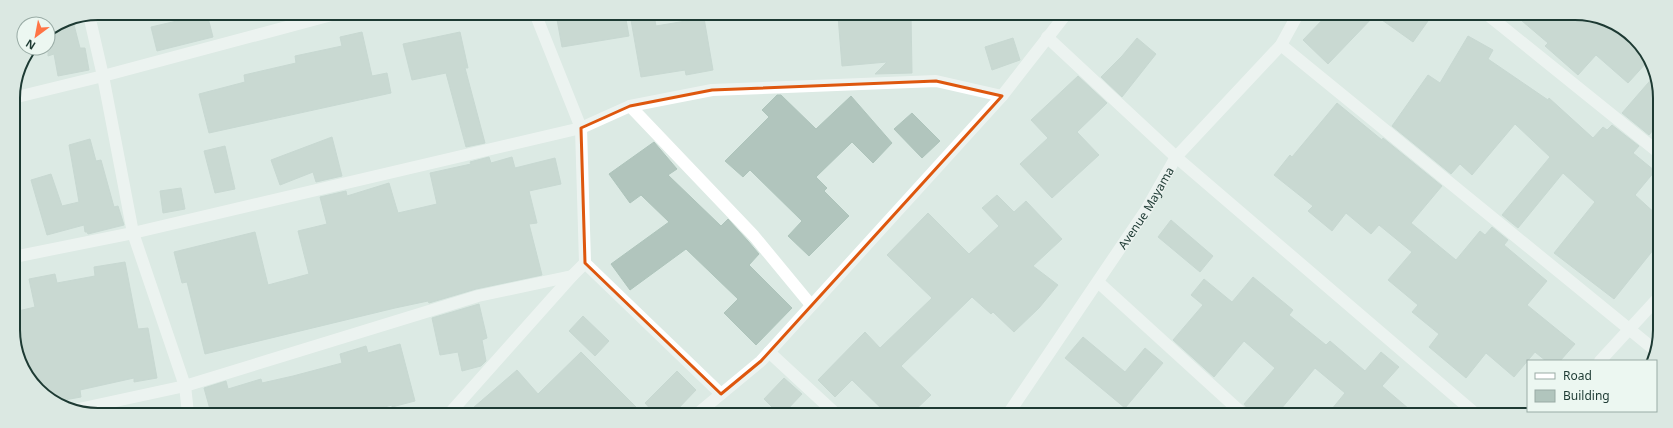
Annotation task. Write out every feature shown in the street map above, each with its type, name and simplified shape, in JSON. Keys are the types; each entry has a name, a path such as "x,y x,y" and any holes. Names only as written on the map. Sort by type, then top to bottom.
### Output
{"street":[{"path":"20,96 103,76 313,20"},
{"path":"537,20 581,128 586,263 721,394"},
{"path":"704,408 761,361 1002,96 1061,20"},
{"name":"Avenue Mayama","path":"1012,408 1146,210 1176,158 1281,45 1295,20"},
{"path":"1494,20 1653,148"},
{"path":"90,21 103,76 133,233 184,386 187,408"},
{"path":"1047,37 1176,158 1469,408"},
{"path":"1281,45 1651,348"},
{"path":"20,256 133,233 581,128 630,106 712,90 936,81 1002,96"},
{"path":"630,106 754,236 811,305"},
{"path":"454,408 572,276 586,263"},
{"path":"86,407 184,386 478,296 572,276"},
{"path":"1098,282 1236,408"},
{"path":"1601,360 1653,303"},
{"path":"769,352 830,408"}],"highlighted area":[{"path":"936,81 1002,96 761,361 721,394 585,263 581,128 630,106 712,90"}],"building":[{"path":"181,20 209,20 213,37 157,51 151,27"},
{"path":"557,20 626,20 629,36 562,47"},
{"path":"631,20 655,20 656,26 692,20 704,20 713,70 686,75 685,70 641,77"},
{"path":"838,20 911,20 912,73 875,74 887,62 842,66"},
{"path":"1322,20 1370,20 1328,64 1303,40"},
{"path":"1382,20 1429,20 1413,42"},
{"path":"1521,20 1580,20 1600,24 1623,36 1637,50 1645,64 1628,83 1596,55 1578,75 1545,46 1548,43"},
{"path":"74,24 80,48 85,48 89,70 58,76 54,56 56,56 56,32"},
{"path":"362,32 372,76 387,73 391,93 209,133 199,94 245,82 244,75 296,63 295,56 342,46 340,37"},
{"path":"460,32 468,68 465,68 485,143 466,147 446,73 412,80 403,44"},
{"path":"1468,36 1493,50 1488,59 1548,100 1549,98 1593,138 1603,127 1607,130 1612,125 1639,146 1633,153 1653,169 1653,173 1635,195 1653,211 1653,250 1614,299 1554,253 1595,202 1563,173 1518,228 1502,215 1550,157 1515,124 1472,175 1460,164 1451,174 1392,126 1428,75 1440,83"},
{"path":"1013,38 1020,60 992,70 985,47"},
{"path":"1137,38 1156,54 1122,97 1101,77"},
{"path":"1078,76 1107,103 1077,132 1099,155 1052,198 1020,164 1048,138 1031,120"},
{"path":"1651,80 1653,98 1653,130 1649,135 1622,113"},
{"path":"777,95 781,95 816,129 851,96 892,143 873,163 852,142 816,177 827,188 824,191 849,216 809,256 788,236 802,221 750,170 743,177 725,161 769,117 762,110"},
{"path":"1337,103 1442,186 1411,223 1456,260 1480,231 1485,235 1492,227 1508,240 1504,245 1547,281 1527,305 1575,344 1561,360 1545,360 1535,352 1514,377 1486,353 1466,378 1429,347 1439,334 1412,312 1418,305 1388,280 1412,252 1379,225 1371,234 1346,213 1332,231 1308,211 1313,206 1274,175 1290,155 1292,157"},
{"path":"912,113 940,141 922,158 894,129"},
{"path":"332,137 342,176 316,182 313,172 280,185 271,160"},
{"path":"90,139 96,161 101,160 114,207 118,206 124,225 88,234 85,232 84,225 47,235 31,180 51,174 62,206 79,202 69,145"},
{"path":"654,142 677,169 668,175 721,226 728,219 759,254 749,265 792,308 756,345 724,313 738,299 686,249 630,290 611,264 669,222 641,195 630,203 609,174"},
{"path":"225,146 235,189 215,193 204,151"},
{"path":"489,157 491,163 512,157 515,168 555,158 561,184 529,191 537,223 529,224 542,275 476,289 429,303 428,301 395,308 205,354 187,282 182,283 174,252 255,232 268,285 309,274 298,231 327,224 320,197 346,191 347,196 389,183 398,213 437,204 430,173 471,164 470,162"},
{"path":"181,188 185,209 163,213 160,191"},
{"path":"997,195 1014,212 1026,201 1062,239 1033,266 1058,285 1039,308 1014,332 993,312 991,314 972,297 901,366 931,395 917,408 881,408 852,380 835,397 818,380 865,332 880,348 932,298 887,255 928,213 969,254 999,226 982,208"},
{"path":"1171,220 1213,256 1200,272 1158,237"},
{"path":"125,262 138,329 148,328 157,378 134,382 134,378 80,390 81,397 63,400 50,392 36,378 28,365 21,346 20,311 35,307 29,279 55,274 57,283 95,276 94,267"},
{"path":"1253,277 1293,310 1289,315 1326,345 1330,341 1365,371 1381,352 1399,367 1382,386 1408,408 1333,408 1345,393 1315,368 1282,408 1247,408 1244,404 1275,368 1244,341 1214,377 1173,340 1203,305 1191,295 1204,279 1232,302"},
{"path":"479,304 487,338 482,340 486,361 481,366 462,371 458,352 440,355 432,318"},
{"path":"583,316 609,341 595,356 569,331"},
{"path":"1083,337 1125,372 1145,348 1163,363 1125,408 1065,358"},
{"path":"400,344 415,401 392,407 392,405 381,408 210,408 204,388 226,381 228,389 261,379 262,383 293,376 342,363 340,354 366,346 368,353"},
{"path":"581,352 637,408 473,408 517,370 538,394"},
{"path":"677,371 696,390 679,408 650,408 645,403"},
{"path":"784,378 802,394 789,408 773,408 764,399"}]}
